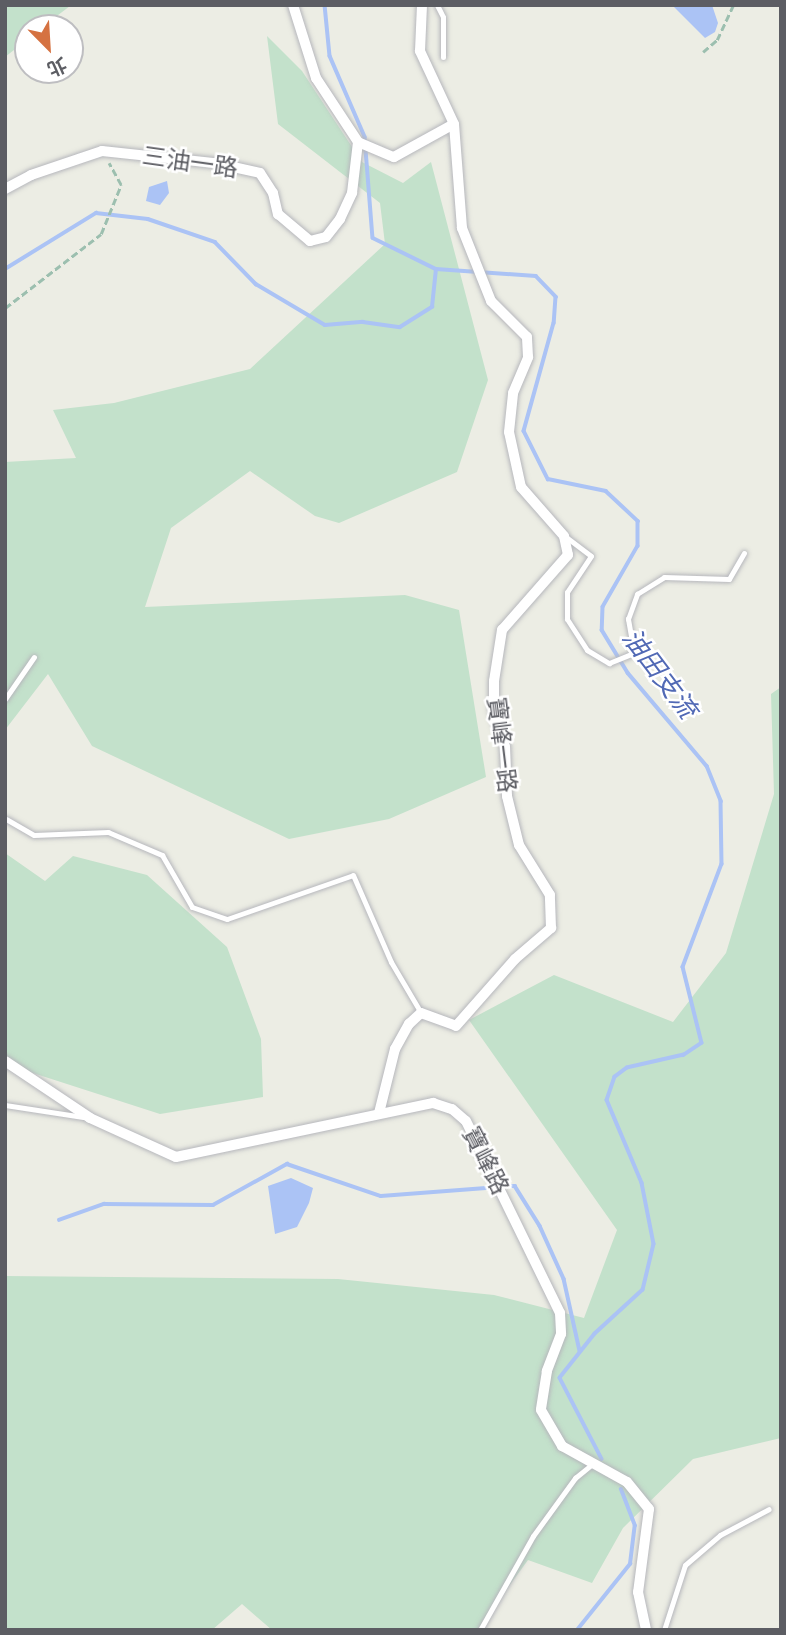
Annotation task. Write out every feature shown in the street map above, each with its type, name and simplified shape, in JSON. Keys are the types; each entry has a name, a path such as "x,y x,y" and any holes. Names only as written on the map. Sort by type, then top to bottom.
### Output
{"street":[{"path":"293,5 316,78 358,142 394,158 454,124"},
{"path":"422,5 420,51 454,124 462,228 491,301 527,337 528,357 513,393 509,432 521,487 564,536"},
{"name":"三油一路","path":"5,190 31,175 102,151 215,163 260,173 273,193 278,214 310,242 326,237 340,219 352,193 358,142"},
{"name":"寶峰一路","path":"421,1013 456,1026 514,959 551,928 550,895 519,845 507,796 505,747 494,711 494,681 502,630 568,555 564,536"},
{"path":"379,1113 395,1049 409,1024 421,1013"},
{"name":"寶峰路","path":"5,1061 90,1118 176,1157 433,1103 452,1108 466,1121 560,1313 561,1334 547,1371 541,1410 562,1446 627,1482 649,1509 638,1592 646,1630"}],"lane":[{"path":"437,5 443,17 443,57"},
{"path":"564,536 591,556 567,592 567,619 587,650 612,662 634,653 628,620 637,594 664,577 729,579 744,553"},
{"path":"5,699 34,657"},
{"path":"6,819 34,835 108,832 162,855 192,907 228,919 353,875 391,962 421,1013"},
{"path":"5,1105 90,1118"},
{"path":"480,1630 533,1536 575,1478 592,1464"},
{"path":"664,1630 685,1564 720,1535 769,1509"}],"path":[{"path":"703,52 717,40 733,5"},
{"path":"5,308 101,234 121,185 102,151"}],"green space":[{"path":"5,5 244,7 70,6 59,14 14,14 14,50 5,57"},
{"path":"267,36 302,71 362,162 403,183 431,162 488,380 457,472 339,523 315,516 250,471 171,528 145,607 405,595 459,610 486,777 389,819 289,839 92,746 48,674 5,730 5,462 76,458 53,410 114,403 250,369 385,244 380,203 278,124"},
{"path":"781,687 781,1438 693,1459 623,1528 592,1583 528,1560 477,1630 272,1630 242,1604 212,1630 5,1630 5,1276 338,1279 494,1295 584,1318 617,1230 469,1020 554,975 673,1022 726,953 774,794 771,694"},
{"path":"5,853 45,881 73,856 147,875 227,947 261,1039 263,1097 160,1114 5,1064"}],"water":[{"path":"672,5 712,5 718,23 715,32 705,38"},
{"path":"167,181 169,193 160,205 146,201 149,187"},
{"path":"291,1178 313,1188 309,1203 297,1227 275,1234 268,1186"}],"waterway":[{"name":"油田支流","path":"325,5 330,56 365,137 373,238 436,269 536,276 556,297 554,323 524,431 548,479 606,491 638,521 638,546 603,607 602,630 628,673 707,766 721,801 722,864 683,967 702,1043 684,1055 627,1068 615,1077 607,1100 642,1183 654,1244 643,1290 595,1334 560,1378 602,1459"},
{"path":"5,269 96,213 148,219 215,242 256,284 325,325 363,322 400,327 432,307 436,270"},
{"path":"59,1220 104,1204 213,1205 287,1164 381,1196 486,1188"},
{"path":"510,1186 515,1186 540,1226 564,1279 580,1351"},
{"name":"油田支流","path":"577,1630 630,1564 635,1526 621,1490"}]}
